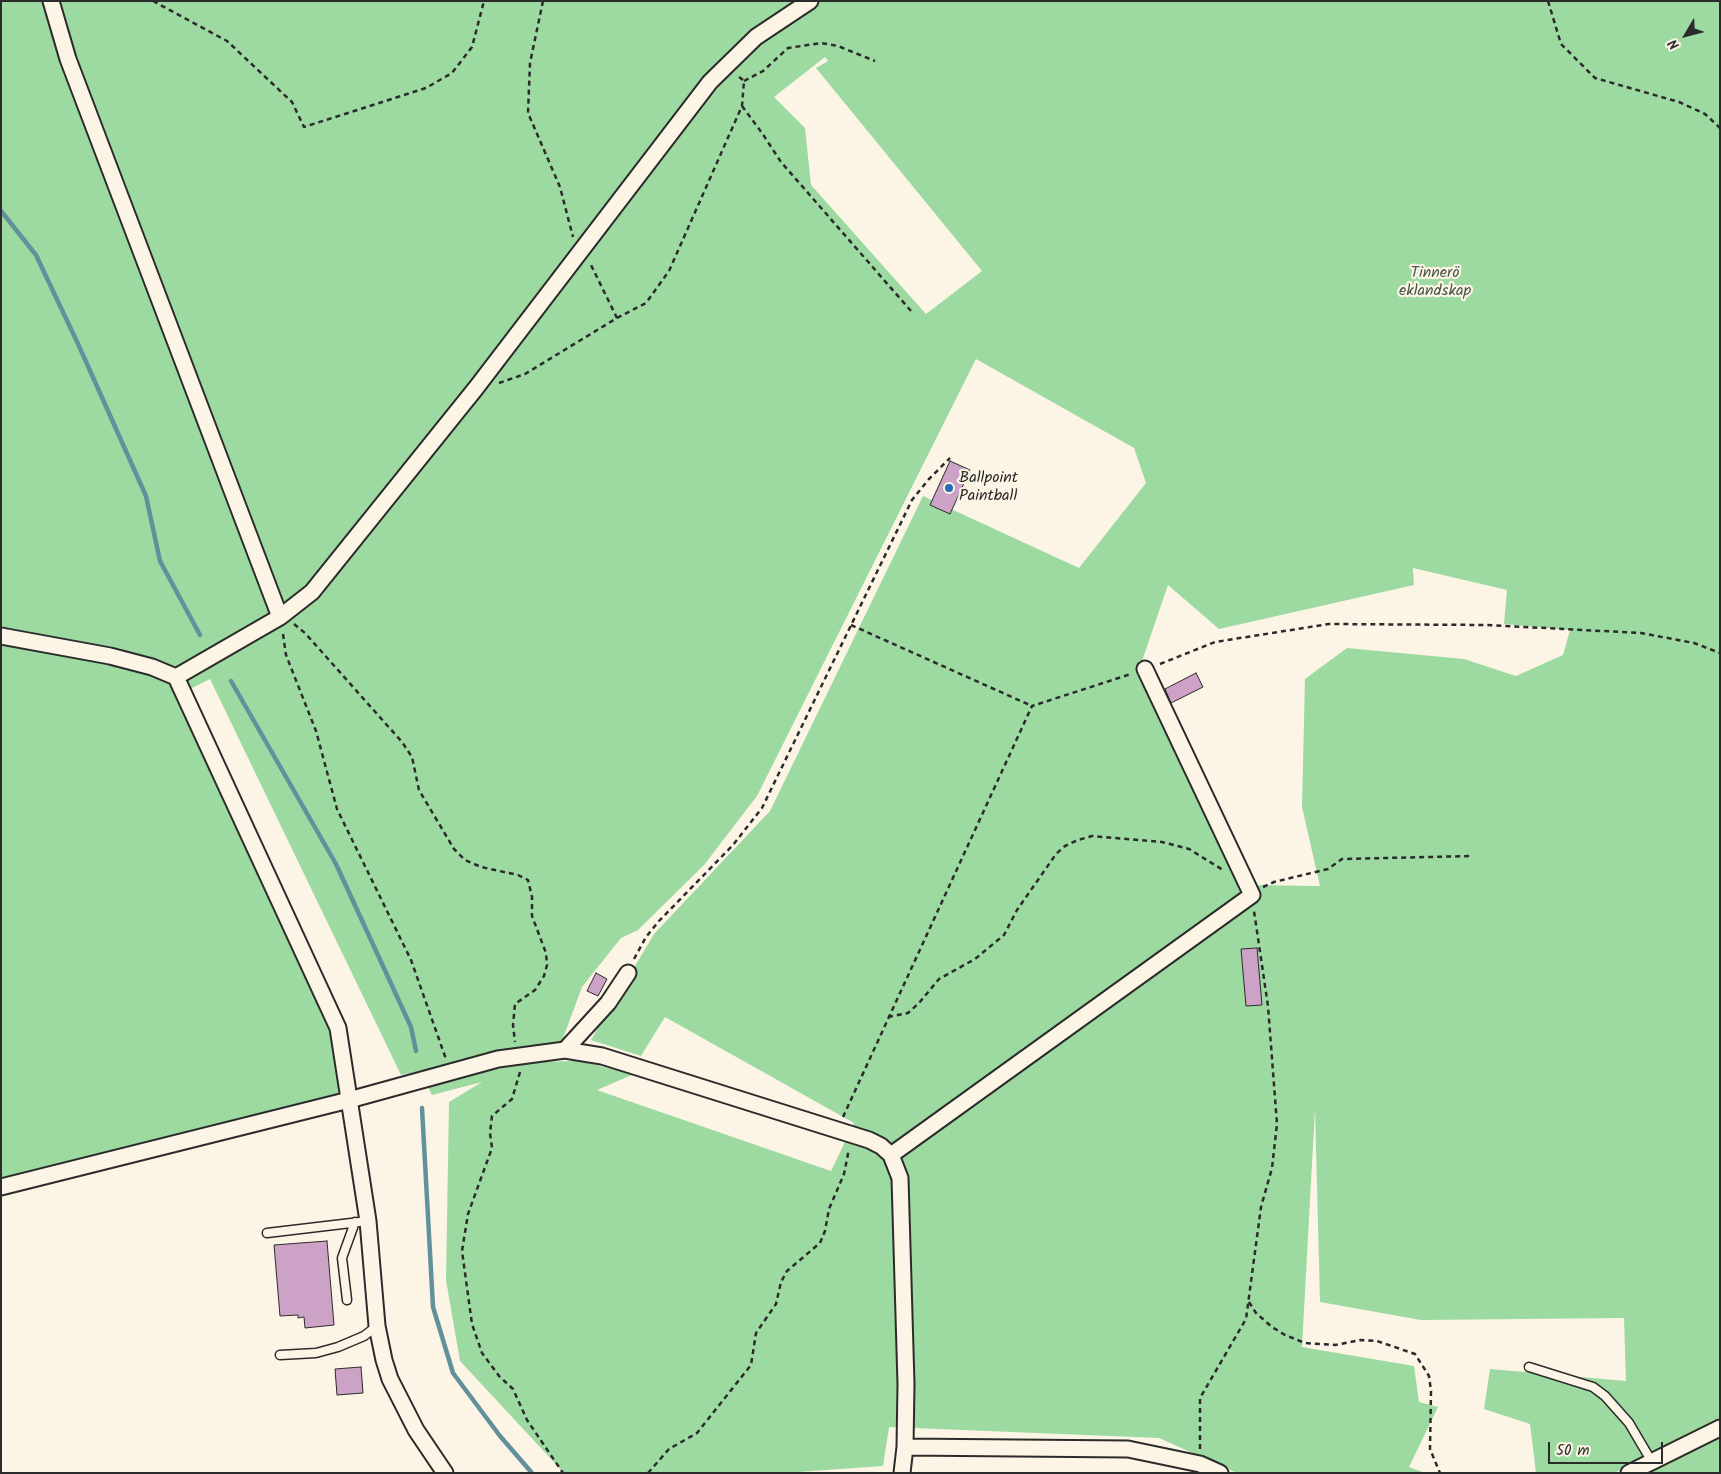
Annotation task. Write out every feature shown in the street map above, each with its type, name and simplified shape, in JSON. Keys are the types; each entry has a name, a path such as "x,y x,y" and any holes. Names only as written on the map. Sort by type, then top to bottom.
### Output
{"street":[{"path":"51,1 68,59 281,616"},
{"path":"176,677 281,616 312,592 476,388 710,82 725,65 756,38 810,1"},
{"path":"1,636 118,658 152,667 176,677 338,1028 349,1100 361,1222 384,1360 393,1386 416,1430 445,1473"},
{"path":"891,1155 1252,895 1145,670"},
{"path":"565,1050 608,1003 628,973"},
{"path":"1,1186 349,1100 450,1071 518,1056 565,1050 602,1056 844,1132 881,1146 891,1155 900,1178 906,1447 902,1473"},
{"path":"1629,1473 1720,1428"},
{"path":"906,1447 1128,1449 1200,1464 1220,1473"}],"lane":[{"path":"267,1232 361,1222"},
{"path":"347,1300 342,1258 361,1222"},
{"path":"280,1355 316,1353 338,1347 364,1336 377,1326"},
{"path":"1530,1367 1593,1387 1605,1396 1629,1422 1652,1462"}],"path":[{"path":"153,1 227,41 292,102 304,126 426,88 452,73 472,47 484,1"},
{"path":"542,1 530,63 528,113 560,187 579,251 618,318"},
{"path":"1548,1 1562,44 1595,78 1679,102 1705,114 1720,128"},
{"path":"744,81 763,72 788,48 805,47 821,43 838,46 875,61"},
{"path":"725,65 744,81"},
{"path":"476,388 492,385 525,374 646,303 660,285 742,106 744,81"},
{"path":"742,106 781,162 912,311"},
{"path":"628,973 646,937 659,921 733,845 762,808 912,500 928,479 950,458"},
{"path":"281,616 305,632 402,742 412,757 419,790 454,849 465,860 481,867 518,874 528,880 532,897 532,916 546,953 547,965 544,976 535,990 515,1004 513,1025 520,1073 512,1099 492,1116 490,1133 492,1148 468,1214 462,1251 472,1324 482,1353 499,1376 513,1389 527,1420 563,1473"},
{"path":"281,616 286,655 316,731 337,809 411,960 450,1071"},
{"path":"851,625 1032,706 1145,670 1215,642 1329,624 1486,625 1642,632 1694,643 1720,653"},
{"path":"648,1473 669,1449 697,1433 751,1365 756,1333 776,1304 780,1282 787,1271 820,1243 825,1231 829,1209 844,1174 844,1132 888,1018 1032,706"},
{"path":"888,1018 908,1013 939,979 975,959 1004,935 1017,910 1056,854 1065,846 1078,840 1092,836 1162,842 1190,849 1224,870"},
{"path":"1200,1464 1200,1398 1246,1319 1261,1207 1272,1168 1277,1124 1268,1006 1252,895 1274,882 1328,869 1342,859 1473,856"},
{"path":"1248,1301 1256,1313 1272,1327 1285,1336 1305,1343 1335,1345 1361,1340 1377,1341 1415,1354 1429,1376 1431,1391 1430,1448 1440,1473"}],"green space":[{"name":"Tinnerö eklandskap","path":"1,1 1720,1 1720,1423 1614,1473 1536,1473 1530,1424 1484,1409 1490,1369 1626,1381 1624,1318 1421,1320 1320,1302 1315,1109 1302,1347 1414,1366 1419,1402 1438,1407 1409,1467 1425,1473 1237,1473 1159,1438 889,1427 883,1466 784,1473 564,1473 460,1361 446,1280 449,1102 482,1082 432,1095 427,1085 528,1062 579,1061 634,1074 597,1090 831,1171 854,1123 665,1017 641,1056 591,1040 654,934 770,811 923,496 1079,568 1146,483 1134,448 976,359 757,796 704,865 638,930 621,938 582,987 562,1041 401,1075 210,679 190,689 234,801 321,981 348,1100 1,1188","holes":["825,57 828,61 816,68 982,271 926,314 811,185 805,128 774,97","1413,568 1507,590 1504,624 1570,630 1563,655 1516,676 1464,659 1347,648 1305,679 1302,807 1320,886 1245,885 1140,667 1168,585 1219,629 1414,585"]},
{"path":"1720,1436 1720,1473 1645,1473"}],"building":[{"path":"950,461 970,470 950,514 930,505"},
{"path":"1196,673 1203,687 1171,703 1165,689"},
{"path":"1257,948 1262,1005 1246,1006 1241,949"},
{"path":"596,973 607,979 598,996 587,991"},
{"path":"327,1241 334,1325 305,1328 304,1317 298,1318 298,1315 280,1316 274,1245"},
{"path":"361,1367 363,1393 337,1395 335,1369"}],"waterway":[{"path":"1,211 36,255 79,346 146,496 160,561 200,635"},
{"path":"231,681 336,864 411,1027 416,1051"},
{"path":"422,1108 433,1307 453,1373 500,1436 532,1473"}],"place":[{"name":"Ballpoint Paintball","path":"949,488"}]}
